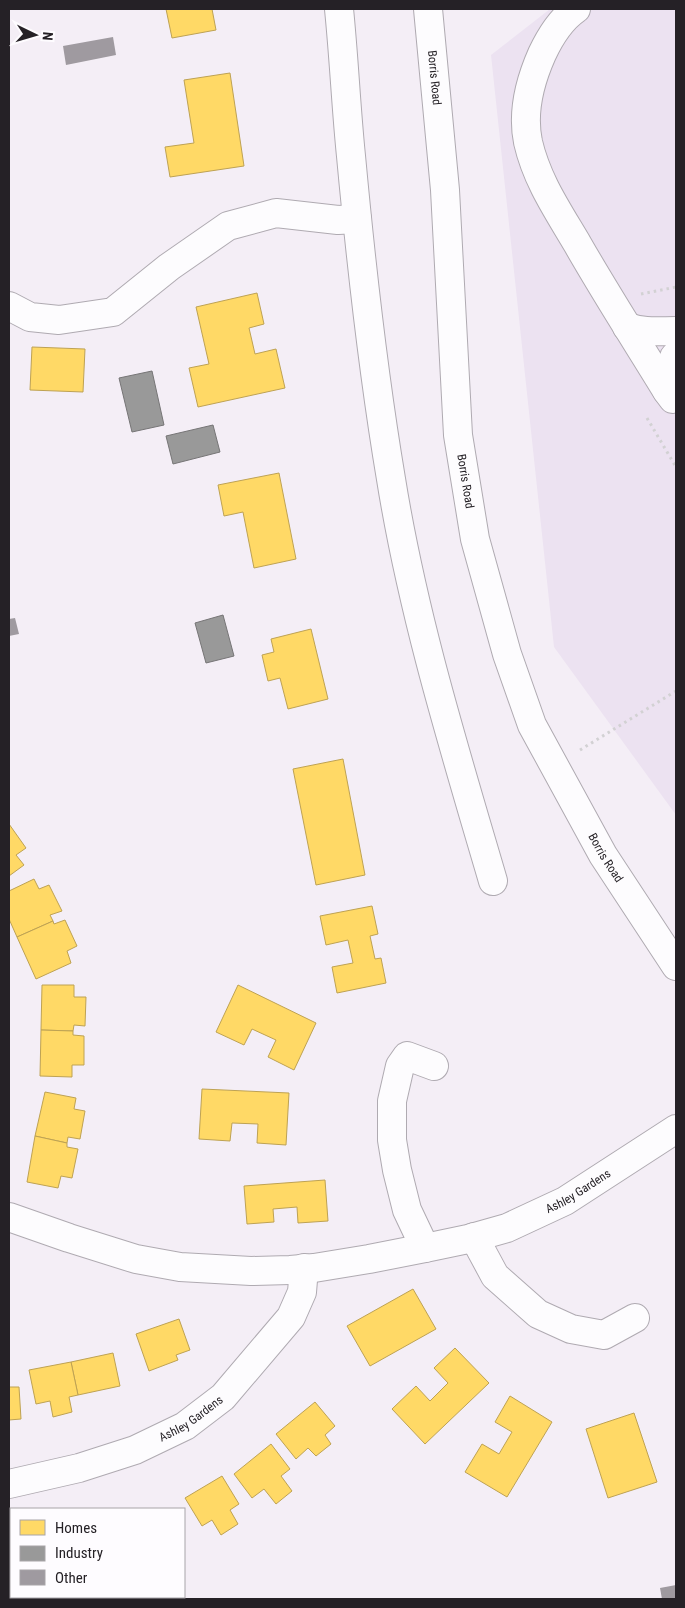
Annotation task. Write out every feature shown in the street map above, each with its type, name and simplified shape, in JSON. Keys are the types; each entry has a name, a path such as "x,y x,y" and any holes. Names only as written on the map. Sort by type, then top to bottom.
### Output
{"street":[{"path":"339,9 357,219 372,350 390,471 410,582 436,688 493,881"},
{"name":"Borris Road","path":"428,9 445,190 458,435 473,530 507,654 532,725 603,855 676,966"},
{"path":"576,9 568,14 550,36 534,73 526,113 528,141 538,177 627,327 672,398"},
{"path":"9,306 30,317 59,320 113,312 169,267 228,226 276,213 338,220 357,219"},
{"path":"627,327 638,331 650,332 676,331"},
{"path":"672,398 674,357 676,355"},
{"name":"Borris Road","path":"643,916 676,934"},
{"path":"425,1248 406,1210 397,1170 392,1140 392,1101 400,1066 407,1056 434,1066"},
{"name":"Ashley Gardens","path":"9,1216 69,1238 136,1259 180,1266 251,1270 304,1268 369,1260 507,1228 565,1200 676,1130"},
{"path":"474,1237 495,1276 538,1314 571,1329 604,1335 635,1318"},
{"name":"Ashley Gardens","path":"9,1484 79,1468 135,1450 184,1426 223,1396 291,1317 302,1292 304,1268"}],"path":[{"path":"554,766 676,691"}],"shaded area":[{"path":"550,9 676,9 676,815 554,647 491,55"}],"building: Homes":[{"path":"166,9 212,9 216,30 172,38"},
{"path":"230,73 244,166 170,177 165,147 194,143 184,80"},
{"path":"257,293 264,324 249,328 255,354 276,349 285,388 198,407 189,368 209,364 196,307"},
{"path":"32,347 85,349 83,392 30,390"},
{"path":"279,473 296,559 254,568 243,512 224,516 218,485"},
{"path":"311,629 328,699 288,709 280,678 268,681 262,655 274,652 271,639"},
{"path":"343,759 365,875 316,885 293,769"},
{"path":"9,824 26,848 16,855 24,865 9,876"},
{"path":"34,879 39,889 49,885 62,911 50,915 53,921 17,937 9,919 9,891"},
{"path":"372,906 378,934 370,936 375,959 381,958 386,983 337,993 332,967 353,963 348,940 326,945 320,916"},
{"path":"65,920 77,946 67,951 71,963 36,979 17,937 53,921 54,924"},
{"path":"42,985 74,985 74,997 86,997 85,1026 74,1025 73,1031 41,1030"},
{"path":"238,985 316,1023 294,1070 268,1057 276,1040 252,1029 244,1045 216,1032"},
{"path":"41,1030 73,1031 73,1035 84,1036 84,1065 72,1065 72,1077 40,1076"},
{"path":"202,1089 289,1093 286,1145 257,1143 258,1124 232,1123 230,1141 199,1139"},
{"path":"45,1092 76,1098 74,1109 85,1111 80,1139 68,1137 67,1143 35,1136"},
{"path":"35,1136 67,1143 67,1147 78,1149 72,1178 61,1176 58,1188 27,1182"},
{"path":"325,1180 328,1221 298,1223 297,1207 273,1209 274,1222 247,1224 244,1186"},
{"path":"413,1289 436,1329 370,1366 347,1326"},
{"path":"179,1319 190,1350 176,1355 178,1360 149,1371 136,1334"},
{"path":"455,1348 489,1383 425,1444 392,1409 416,1386 430,1401 448,1383 434,1368"},
{"path":"113,1353 120,1386 78,1395 71,1362"},
{"path":"71,1362 78,1395 69,1397 72,1412 53,1417 50,1401 36,1404 29,1370"},
{"path":"9,1387 19,1387 21,1419 9,1420"},
{"path":"510,1396 552,1422 507,1497 465,1472 482,1444 499,1454 512,1432 495,1422"},
{"path":"315,1402 335,1426 325,1435 331,1444 316,1456 308,1448 296,1459 276,1434"},
{"path":"634,1413 657,1482 608,1498 586,1429"},
{"path":"271,1444 290,1469 281,1476 292,1491 276,1504 264,1489 252,1498 234,1474"},
{"path":"222,1476 239,1504 230,1510 238,1524 221,1535 212,1520 202,1526 185,1498"}],"building: Industry":[{"path":"152,371 164,425 132,432 119,378"},
{"path":"213,425 220,452 173,464 166,436"},
{"path":"223,615 234,656 206,663 195,623"}],"building: Other":[{"path":"113,37 116,55 66,65 63,46"},
{"path":"15,618 19,634 9,636 9,619"},
{"path":"676,1585 676,1599 662,1599 660,1588"}]}
